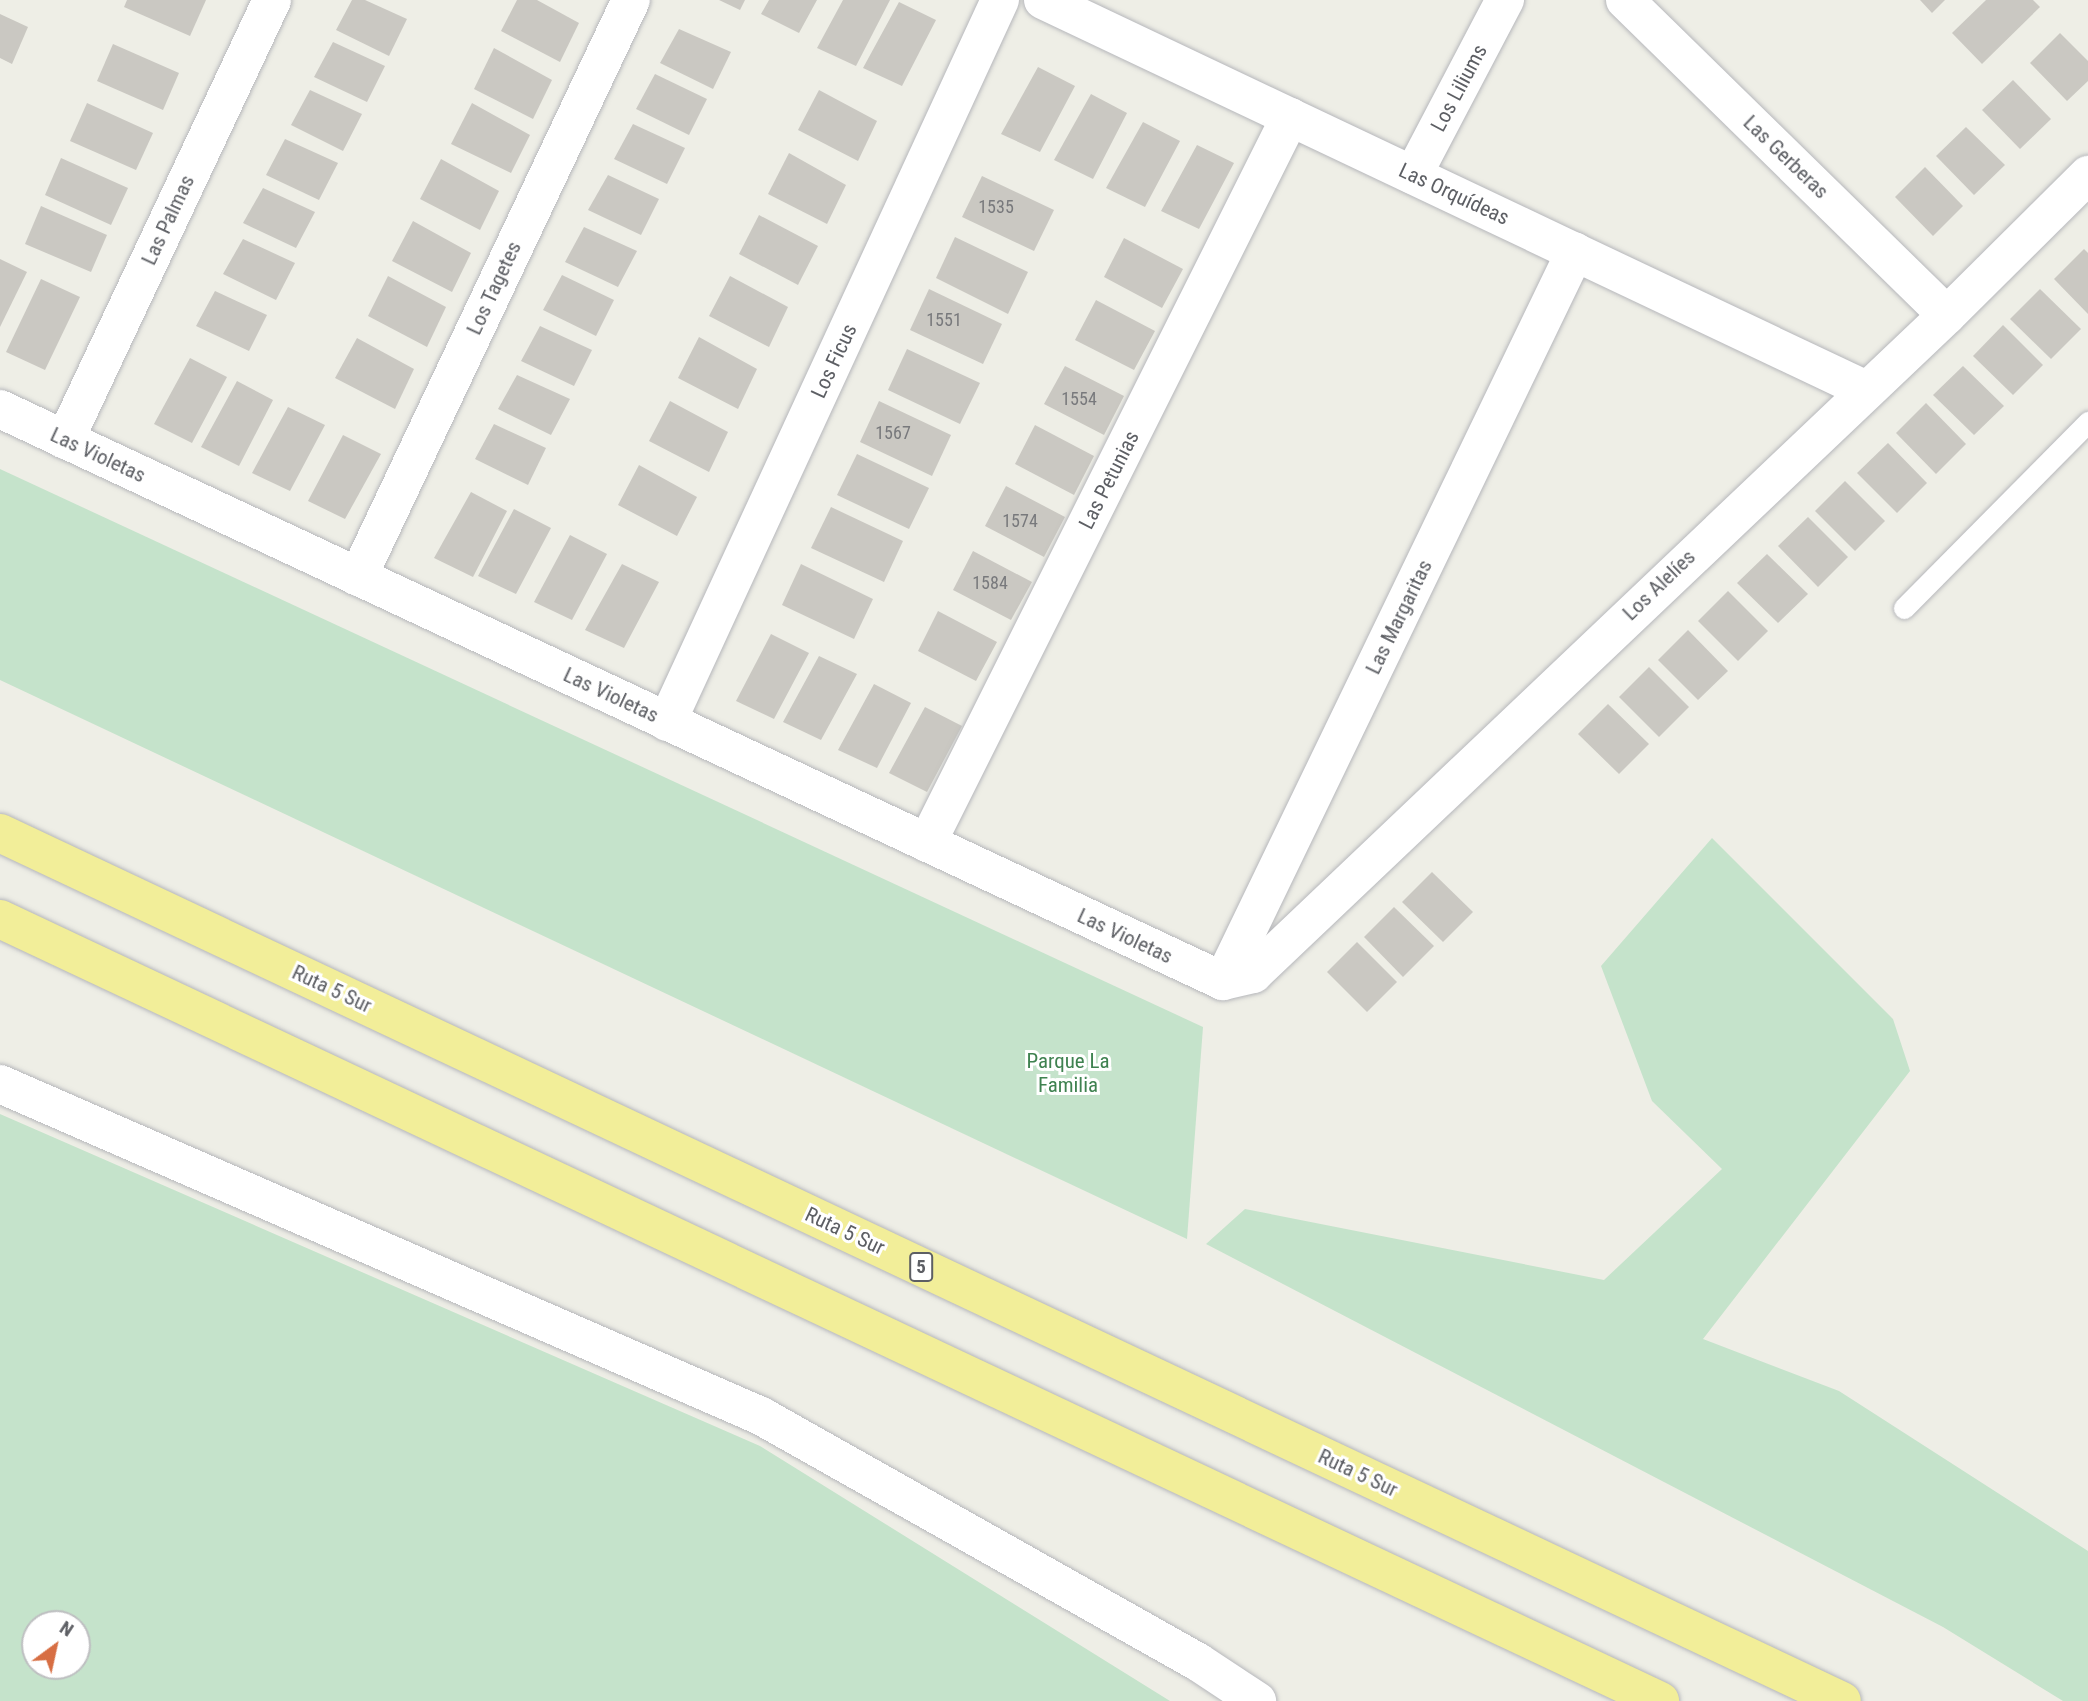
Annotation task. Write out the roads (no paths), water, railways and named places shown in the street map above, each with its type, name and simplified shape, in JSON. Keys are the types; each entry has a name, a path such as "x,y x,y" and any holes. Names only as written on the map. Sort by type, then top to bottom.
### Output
{"highway":[{"name":"Ruta 5 Sur","path":"0,833 1842,1701"},
{"path":"0,919 1660,1701"}],"street":[{"name":"Las Palmas","path":"65,440 272,0"},
{"name":"Los Tagetes","path":"358,577 631,0"},
{"name":"Los Ficus","path":"667,722 1000,0"},
{"name":"Las Orquídeas","path":"1043,0 1864,389"},
{"name":"Los Liliums","path":"1413,175 1505,0"},
{"name":"Las Gerberas","path":"1626,0 1947,315"},
{"name":"Las Petunias","path":"927,843 1290,117"},
{"name":"Los Alelíes","path":"1223,981 1253,974 1864,389 1947,315 2088,175"},
{"name":"Las Margaritas","path":"1223,981 1575,252"},
{"name":"Las Violetas","path":"0,409 1223,981"},
{"path":"0,1084 761,1416 1198,1662 1257,1701"}],"lane":[{"path":"1904,608 2088,422"}],"park label":[{"name":"Parque La Familia","path":"1068,1073"}]}
